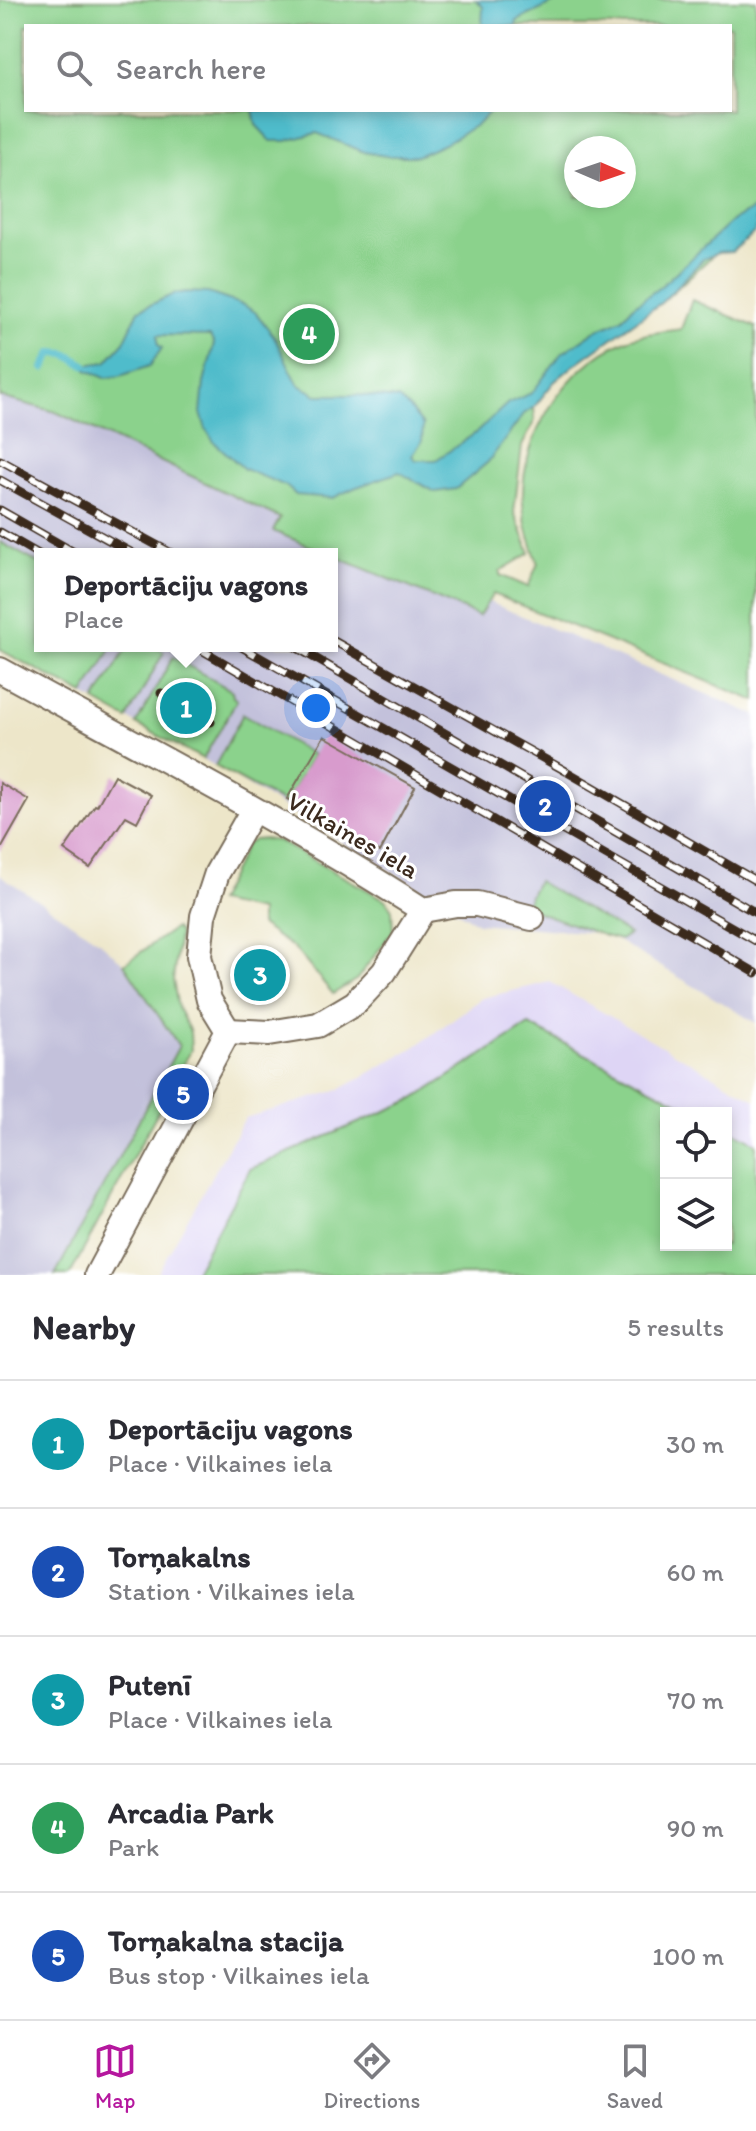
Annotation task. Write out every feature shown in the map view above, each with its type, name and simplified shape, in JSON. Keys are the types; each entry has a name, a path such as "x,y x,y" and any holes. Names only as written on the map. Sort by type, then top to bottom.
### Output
{"street":[{"name":"Vilkaines iela","path":"0,670 202,779 368,874 423,910 477,904 532,918"},
{"name":"Vilkaines iela","path":"253,810 217,873 203,916 199,956 202,971 209,1000 228,1031 269,1033 318,1025 355,1003 384,972 423,910"},
{"path":"97,1275 228,1031"}],"shaded area":[{"path":"0,397 56,412 281,518 274,531 315,548 34,548 34,652 338,652 338,557 478,615 489,602 756,715 756,1023 606,934 477,923 210,763 0,650"},
{"path":"0,875 99,941 124,964 157,1008 179,1046 55,1275 0,1275"},
{"path":"550,982 756,1100 756,1275 156,1275 245,1118 339,1090 415,1047 482,998"}],"green space":[{"path":"0,0 756,0 756,216 662,302 554,382 534,407 535,420 522,446 514,512 530,553 500,571 500,575 528,587 538,563 526,526 523,503 529,453 550,406 584,367 626,340 681,329 692,300 756,327 756,701 493,594 479,616 338,558 338,548 314,548 273,531 280,518 56,412 0,397"},
{"path":"0,542 34,561 34,652 109,652 84,695 0,650"},
{"path":"124,652 164,652 127,719 95,701"},
{"path":"173,657 232,691 237,700 203,759 136,724"},
{"path":"243,714 313,755 285,804 215,766"},
{"path":"264,839 278,841 386,900 392,910 393,931 357,979 333,994 294,948 260,925 260,911 217,902 246,845"},
{"path":"537,881 629,934 620,940 529,909 525,905"},
{"path":"175,928 179,933 173,980 178,1008 190,1032 191,1050 70,1275 55,1275 179,1046 124,964"},
{"path":"529,1025 687,1107 660,1107 660,1251 732,1251 732,1130 756,1143 756,1275 193,1275 250,1169 414,1099"}],"water":[{"path":"476,0 560,0 516,24 482,24 483,7"},
{"path":"253,112 489,112 479,123 417,156 385,156 364,152 317,133 286,141 271,141 256,125"},
{"path":"756,208 756,231 732,252 703,259 662,302 554,382 534,407 524,414 488,462 456,489 435,492 399,472 333,498 296,495 286,486 244,469 214,442 201,413 204,383 214,344 210,336 158,335 158,345 162,348 150,366 120,376 105,378 87,370 85,365 106,362 124,342 139,310 174,294 208,293 255,312 274,336 298,384 317,395 398,399 423,425 422,441 412,456 416,460 436,460 477,432 508,403 532,393 561,354 595,331 622,319 733,220"}],"building":[{"path":"324,736 415,787 380,852 287,799"},
{"path":"114,775 151,795 137,822 126,816 90,868 64,850 97,806"},
{"path":"0,783 29,800 0,851"}],"waterway":[{"path":"44,368 52,353 66,354 85,365"}],"railway":[{"path":"0,460 162,548"},
{"path":"0,480 123,548"},
{"path":"0,510 66,548"},
{"path":"0,532 34,552"},
{"path":"338,643 756,881"},
{"path":"205,652 756,973"},
{"path":"250,652 756,941"},
{"path":"304,652 756,913"},
{"path":"161,693 211,722"}],"place":[{"name":"Arcadia Park","path":"309,334"},
{"name":"Deportāciju vagons","path":"186,708"},
{"name":"Torņakalns","path":"545,806"},
{"name":"Putenī","path":"260,975"},
{"name":"Torņakalna stacija","path":"183,1094"}]}
